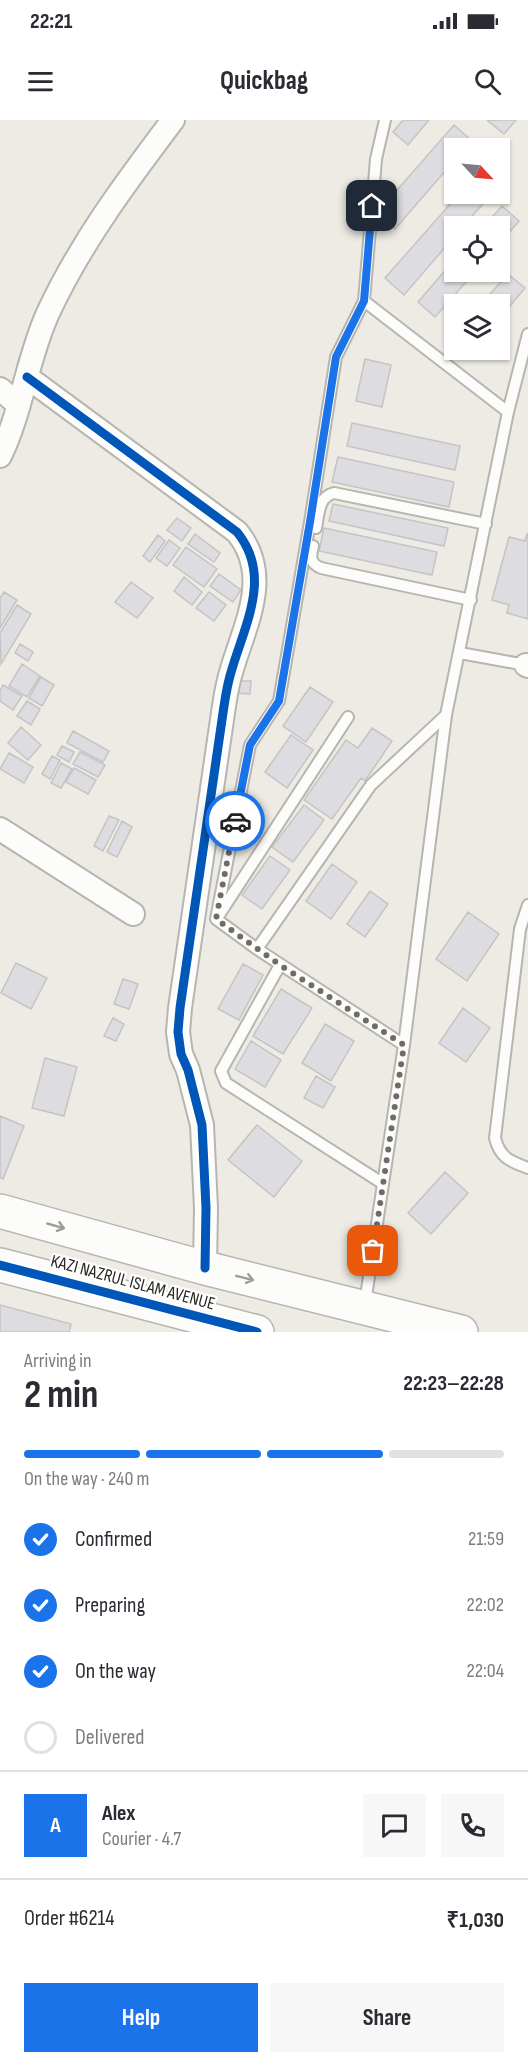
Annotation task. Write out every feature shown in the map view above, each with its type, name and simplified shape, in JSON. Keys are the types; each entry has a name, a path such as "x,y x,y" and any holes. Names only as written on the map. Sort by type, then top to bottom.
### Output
{"main road":[{"path":"0,1211 205,1268 461,1332"},
{"name":"KAZI NAZRUL ISLAM AVENUE","path":"0,1265 257,1332"}],"street":[{"path":"0,456 19,405 33,352 48,313 72,266 118,194 173,120"},
{"path":"27,377 237,532 247,544 254,562 256,579 254,596 231,672 224,706 178,1032 181,1054 188,1070 202,1125 206,1208 205,1268"},
{"path":"0,389 19,405"},
{"path":"0,830 133,914"}],"lane":[{"path":"216,919 250,745 279,701 336,357 364,301 376,159 385,120"},
{"path":"364,301 508,412"},
{"path":"364,1308 404,1045 446,716 508,412 528,334"},
{"path":"471,600 321,568 313,565 310,558 322,501 327,495 334,493 486,524"},
{"path":"460,653 527,665"},
{"path":"257,950 371,785 446,716"},
{"path":"216,919 348,717"},
{"path":"528,905 519,930 495,1138 499,1151 511,1161 528,1168"},
{"path":"216,919 257,950 404,1045"},
{"path":"280,965 221,1071 226,1083 382,1183"}],"building":[{"path":"403,120 429,120 408,145 393,132"},
{"path":"487,120 516,120 504,134"},
{"path":"454,125 469,138 444,138 444,173 395,229 377,213"},
{"path":"450,204 483,204 472,216 444,216 444,249 404,295 385,278"},
{"path":"502,206 519,221 510,231 510,216 493,216"},
{"path":"444,272 444,282 466,282 455,294 444,294 444,307 435,317 418,302"},
{"path":"510,276 525,288 510,306 510,294 490,294 501,282 510,282"},
{"path":"365,359 391,365 382,407 356,401"},
{"path":"352,423 460,446 455,470 347,446"},
{"path":"338,457 454,482 449,507 332,482"},
{"path":"333,504 448,528 444,546 329,521"},
{"path":"177,518 191,528 182,541 167,530"},
{"path":"324,528 437,552 432,575 319,551"},
{"path":"195,534 220,553 214,562 188,544"},
{"path":"527,534 528,619 507,613 509,605 492,600 509,537 525,541"},
{"path":"158,535 165,541 150,562 143,556"},
{"path":"169,540 180,548 167,566 156,558"},
{"path":"186,547 217,569 204,587 173,565"},
{"path":"219,574 241,590 233,602 210,586"},
{"path":"184,577 202,592 192,605 174,591"},
{"path":"131,582 153,598 137,618 115,602"},
{"path":"4,592 17,600 0,628 0,598"},
{"path":"209,592 226,605 214,621 196,608"},
{"path":"17,605 31,614 1,664 0,633"},
{"path":"20,644 33,652 28,661 15,653"},
{"path":"22,664 40,676 27,697 9,686"},
{"path":"41,677 54,685 42,706 29,698"},
{"path":"233,681 251,681 250,694 232,693"},
{"path":"3,685 22,696 13,710 0,701 0,691"},
{"path":"310,687 333,702 306,742 283,726"},
{"path":"27,701 40,709 31,725 17,716"},
{"path":"21,727 41,745 28,760 8,743"},
{"path":"372,728 392,741 365,781 361,778 332,819 304,800 346,740 358,748"},
{"path":"73,731 109,751 103,762 67,743"},
{"path":"291,735 313,750 287,788 265,772"},
{"path":"62,746 74,752 69,762 57,755"},
{"path":"80,752 105,765 98,777 73,764"},
{"path":"9,753 33,767 24,783 0,769"},
{"path":"52,756 60,760 50,779 42,774"},
{"path":"61,763 72,769 61,788 51,783"},
{"path":"74,768 96,780 88,794 66,782"},
{"path":"304,805 324,820 293,862 272,847"},
{"path":"109,816 119,820 103,851 94,846"},
{"path":"122,821 132,827 117,857 107,852"},
{"path":"270,856 290,870 262,909 242,895"},
{"path":"332,864 357,882 331,919 306,901"},
{"path":"370,891 388,904 365,937 347,924"},
{"path":"468,912 499,934 467,981 436,959"},
{"path":"16,963 47,978 31,1009 1,993"},
{"path":"243,964 263,975 239,1020 218,1009"},
{"path":"123,979 138,984 129,1009 114,1004"},
{"path":"281,989 312,1008 283,1054 253,1036"},
{"path":"463,1008 490,1028 466,1062 439,1043"},
{"path":"113,1018 124,1024 116,1041 104,1036"},
{"path":"325,1024 354,1041 331,1081 302,1063"},
{"path":"251,1041 281,1060 265,1087 235,1069"},
{"path":"45,1058 77,1067 64,1116 32,1108"},
{"path":"316,1076 335,1087 323,1108 304,1098"},
{"path":"0,1116 24,1126 3,1179 0,1177"},
{"path":"257,1125 302,1161 274,1197 228,1160"},
{"path":"445,1172 468,1193 431,1234 408,1213"},
{"path":"0,1305 71,1324 69,1332 0,1332"}],"cycle path":[{"path":"27,377 237,532 247,548 253,565 253,599 229,678 225,701 178,1032 181,1054 188,1070 202,1125 206,1208 205,1268"},
{"path":"0,1265 257,1332"}],"way so far":[{"path":"235,821 216,919 257,950 404,1045 373,1251"}],"route":[{"path":"235,821 250,745 279,701 336,357 364,301 372,206"}]}
